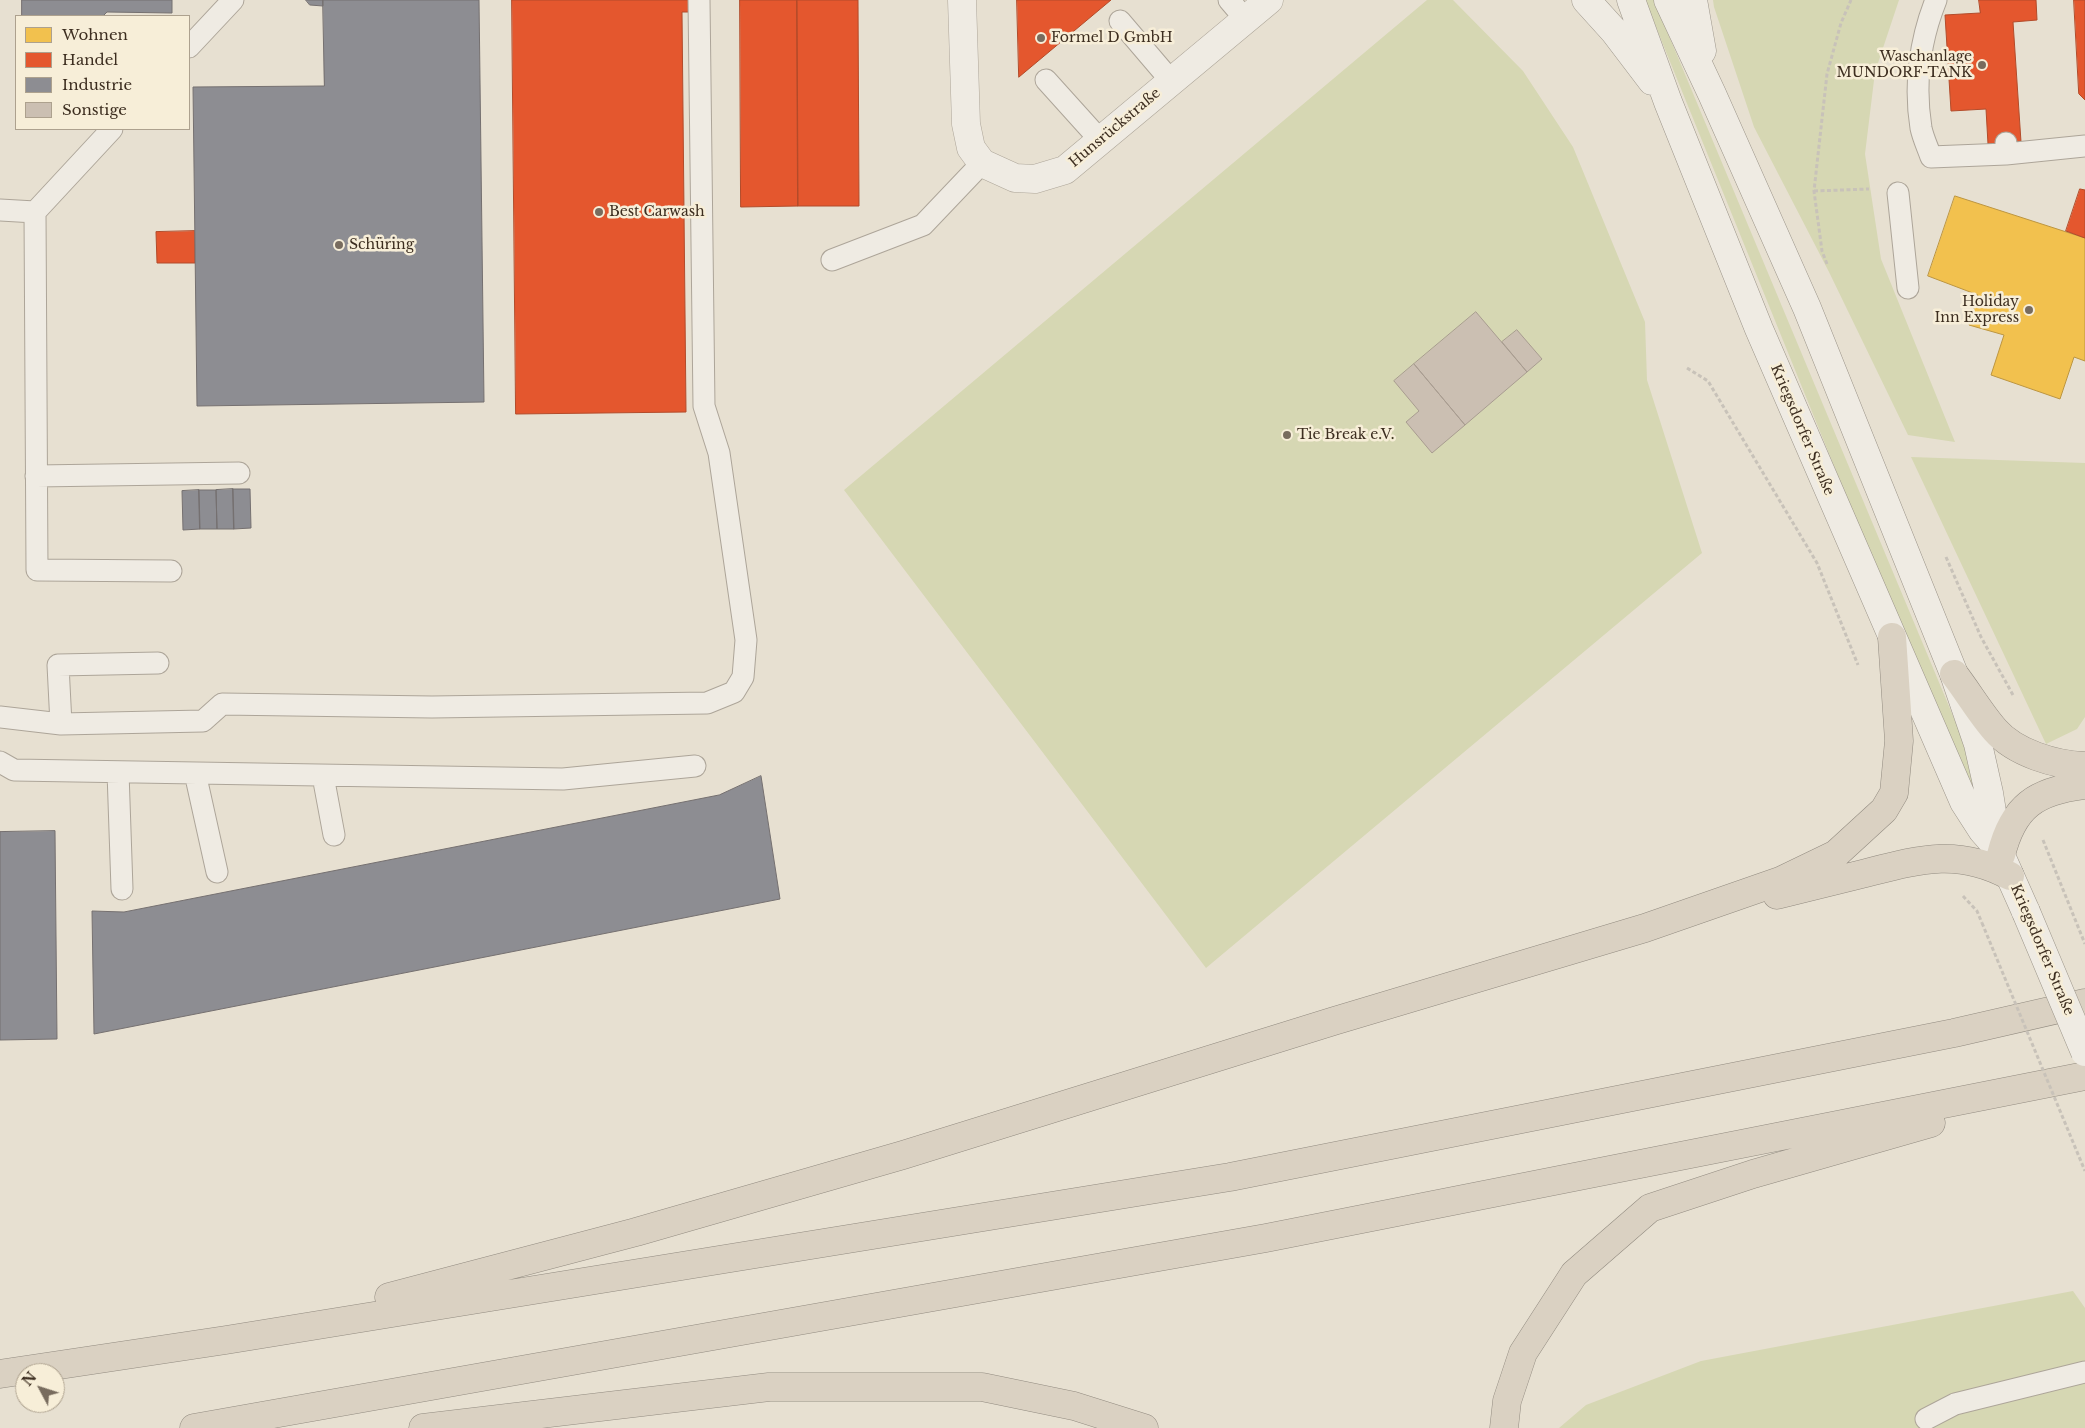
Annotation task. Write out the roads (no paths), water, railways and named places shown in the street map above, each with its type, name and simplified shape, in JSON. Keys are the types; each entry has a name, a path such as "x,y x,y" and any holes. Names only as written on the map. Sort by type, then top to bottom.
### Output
{"highway":[{"path":"1646,928 1780,881 1836,854 1884,810 1894,793 1899,741 1892,637"},
{"path":"1954,674 1996,731 2022,751 2040,758 2085,766"},
{"path":"226,1340 627,1234 903,1156 1334,1021 1646,928 1921,859 1948,858 1972,861 1993,867 2003,860 2006,836 2017,817 2031,801 2045,793 2063,787 2085,785"},
{"path":"0,1374 226,1340 1230,1177 1945,1034 2085,1003"},
{"path":"194,1428 1266,1238 2085,1078"},
{"path":"1504,1428 1507,1401 1523,1353 1574,1274 1650,1208 1753,1174 2085,1078"},
{"path":"423,1428 769,1387 982,1387 1074,1406 1144,1428"}],"main road":[{"path":"962,0 966,124 971,148 982,163"},
{"name":"Hunsrückstraße","path":"982,163 1015,178 1035,179 1065,170 1172,82 1237,10 1269,0"},
{"path":"1586,0 1642,67 1668,102"},
{"name":"Kriegsdorfer Straße","path":"1631,0 1668,102 1759,329 1964,802 2003,860 2085,1052"},
{"name":"Kriegsdorfer Straße","path":"1668,0 1807,308 1954,674 1978,744 2003,860"},
{"path":"1693,0 1712,94"}],"lane":[{"path":"190,46 233,0"},
{"path":"0,717 61,724 203,721 222,704 432,706 707,703 734,692 743,677 746,640 719,453 704,406 699,0"},
{"path":"1936,0 1928,20 1918,75 1921,128 1931,157 2006,148 2085,146"},
{"path":"1120,21 1172,82"},
{"path":"1046,80 1101,140"},
{"path":"111,130 35,212 37,570 171,570"},
{"path":"832,260 923,225 982,163"},
{"path":"1888,191 1908,288"},
{"path":"0,210 35,212"},
{"path":"36,476 239,473"},
{"path":"61,724 58,664 158,663"},
{"path":"0,762 14,770 563,779 695,766"},
{"path":"118,772 122,889"},
{"path":"195,774 216,872"},
{"path":"323,776 334,835"},
{"path":"1926,1419 1955,1404 2085,1372"}],"place":[{"name":"Formel D GmbH","path":"1041,38"},
{"name":"Waschanlage MUNDORF-TANK","path":"1982,65"},
{"name":"Best Carwash","path":"599,212"},
{"name":"Schüring","path":"339,245"},
{"name":"Holiday Inn Express","path":"2029,310"},
{"name":"Tie Break e.V.","path":"1287,435"}]}
